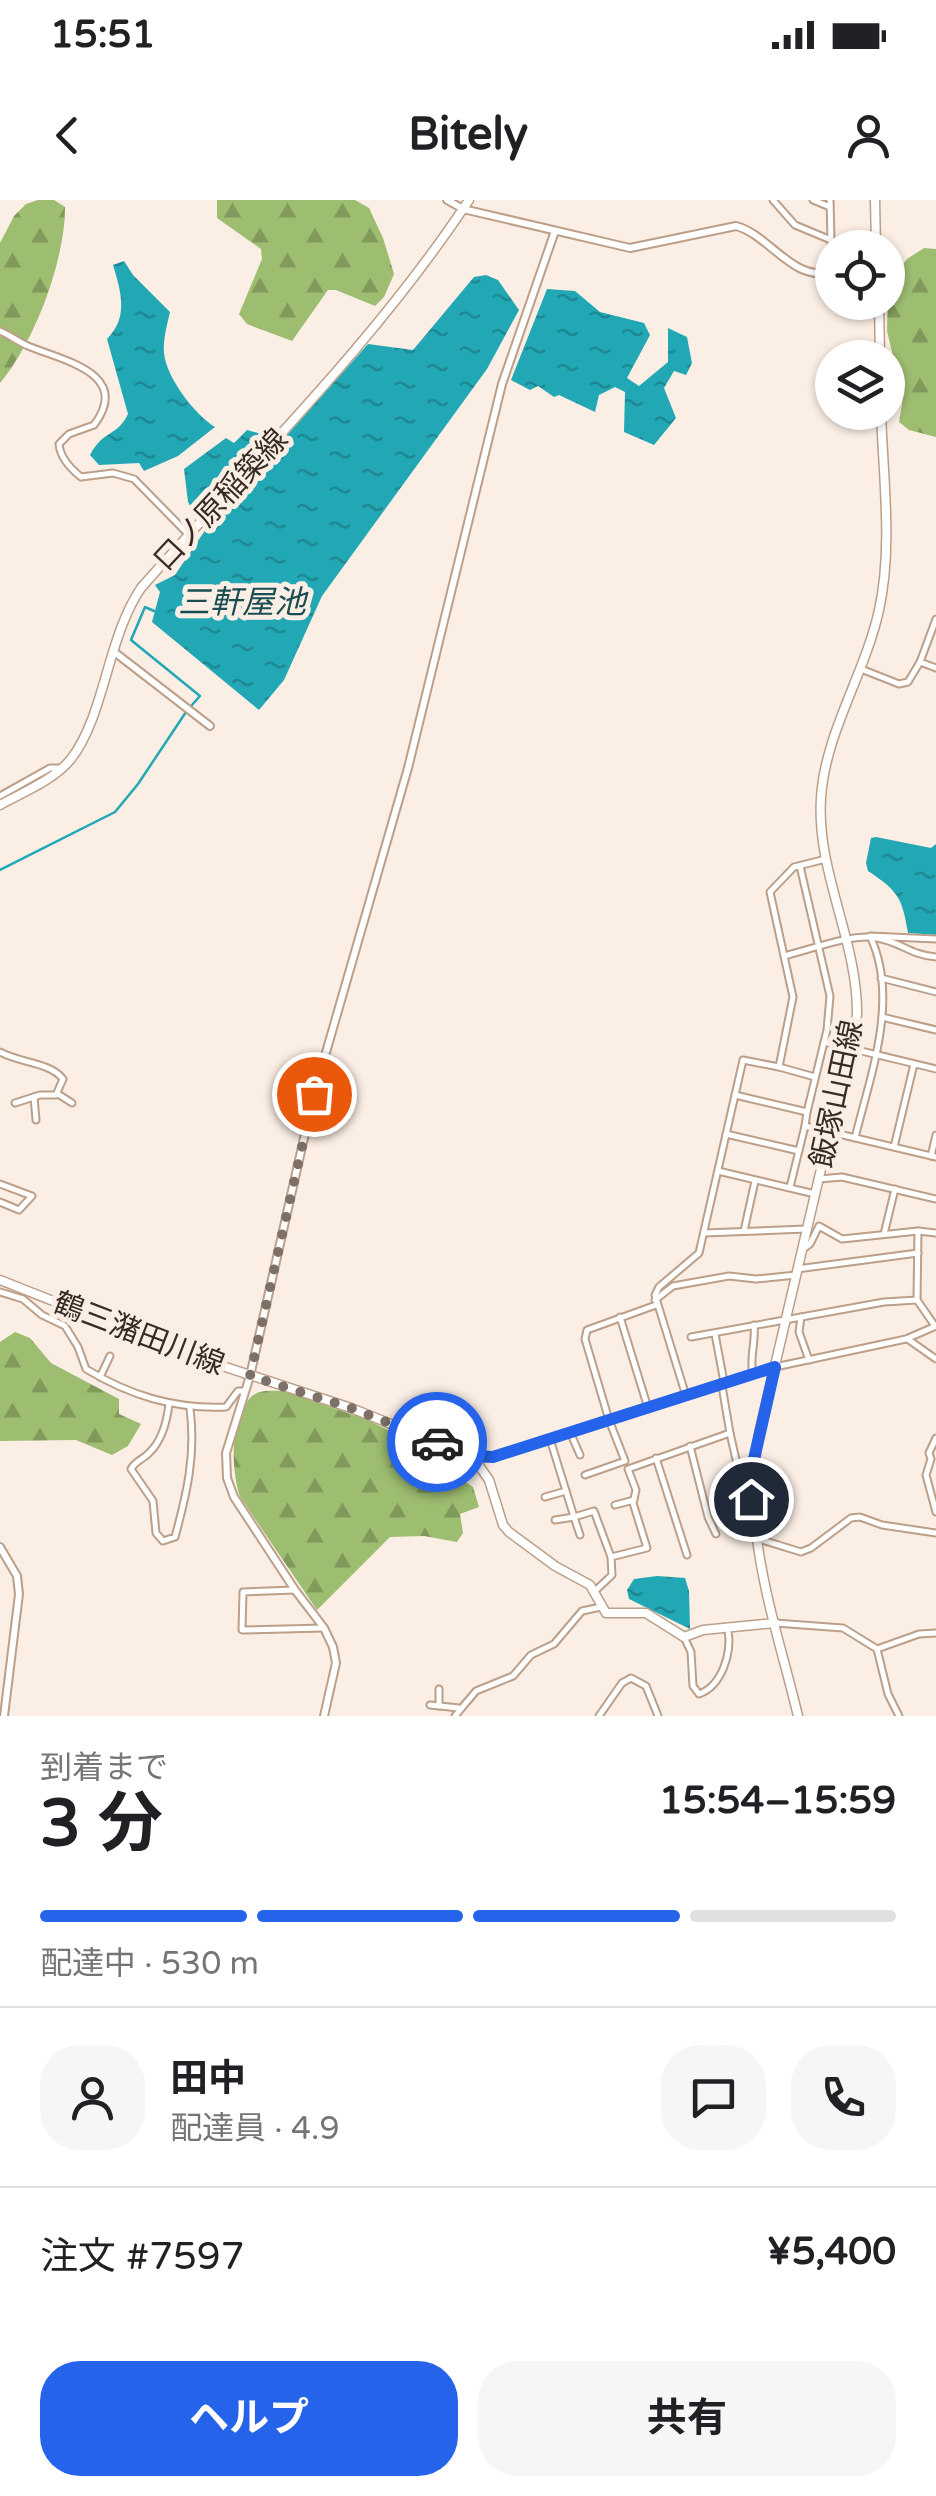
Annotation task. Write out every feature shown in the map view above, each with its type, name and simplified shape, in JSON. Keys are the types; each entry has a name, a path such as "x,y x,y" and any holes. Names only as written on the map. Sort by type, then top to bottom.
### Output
{"main road":[{"path":"875,200 876,230"},
{"name":"口ノ原稲築線","path":"0,806 61,768 82,741 130,605 349,358 446,237 466,204"},
{"name":"飯塚山田線","path":"798,1716 756,1538 751,1499 754,1459 851,1049 857,998 826,859 820,800 824,772 861,669 883,587 882,430"},
{"name":"鶴三潴田川線","path":"0,1280 474,1456"},
{"path":"474,1456 489,1480 503,1525 595,1591 602,1608 614,1614 646,1613 684,1637 702,1630 775,1623"}],"street":[{"path":"448,200 630,248 736,226 750,230 795,266 815,274"},
{"path":"774,200 795,225 815,233"},
{"path":"813,200 830,204 831,230"},
{"path":"324,1716 336,1663 333,1647 234,1497 227,1478 226,1454 250,1376 314,1094 408,768 502,384 555,231"},
{"path":"0,331 27,346 81,366 93,373 102,387 100,417 94,425 69,434 59,444 72,470 81,477 114,473 134,479 189,534"},
{"path":"861,669 900,684 908,682 936,618"},
{"path":"113,652 210,726"},
{"path":"920,662 936,668"},
{"path":"0,796 50,768 61,768"},
{"path":"779,1067 793,997 770,892 794,868 826,859"},
{"path":"790,1188 824,1042 830,996 800,866"},
{"path":"784,956 870,936 936,939"},
{"path":"870,936 894,942 915,955 936,957"},
{"path":"855,1138 882,1017 880,978 870,936"},
{"path":"880,978 936,992"},
{"path":"882,1017 936,1030"},
{"path":"824,1042 936,1069"},
{"path":"0,1052 56,1071 63,1079 58,1094"},
{"path":"686,1396 655,1303 659,1288 694,1260 704,1233 743,1060 815,1077"},
{"path":"894,1147 914,1064"},
{"path":"15,1103 58,1094 72,1103"},
{"path":"734,1096 808,1112"},
{"path":"34,1097 36,1120"},
{"path":"805,1126 934,1156 936,1135"},
{"path":"726,1134 799,1151"},
{"path":"718,1171 815,1194"},
{"path":"819,1179 842,1177 936,1199"},
{"path":"744,1231 756,1180"},
{"path":"0,1184 32,1196 19,1210 0,1202"},
{"path":"884,1234 895,1189"},
{"path":"801,1251 810,1244 818,1226 842,1238 936,1233"},
{"path":"704,1233 806,1229"},
{"path":"474,1456 493,1457 775,1367 906,1339 936,1326 917,1300 918,1231"},
{"path":"585,1476 625,1461 585,1338 591,1326 655,1303 673,1286 729,1276 756,1279 918,1253"},
{"path":"0,1292 24,1299 42,1315 65,1326 86,1369 100,1377 190,1409 226,1407 238,1391 245,1391"},
{"path":"691,1337 917,1300"},
{"path":"620,1317 648,1408"},
{"path":"801,1317 799,1332 809,1360"},
{"path":"753,1375 750,1362 756,1346 754,1326"},
{"path":"715,1333 744,1496"},
{"path":"906,1339 936,1359"},
{"path":"100,1377 110,1356"},
{"path":"169,1404 163,1430 150,1453 134,1463 132,1469 153,1501 156,1534 164,1541 175,1537 185,1499 194,1444 190,1409"},
{"path":"570,1432 580,1456"},
{"path":"611,1558 646,1548 634,1500 636,1490 628,1469 730,1433"},
{"path":"936,1438 926,1475 936,1512"},
{"path":"550,1439 580,1535"},
{"path":"690,1446 716,1534"},
{"path":"656,1458 686,1555"},
{"path":"545,1497 566,1490"},
{"path":"615,1505 634,1500"},
{"path":"555,1520 594,1512 611,1558 612,1576 595,1591"},
{"path":"756,1538 801,1552 850,1518 860,1516 882,1525 936,1533"},
{"path":"0,1547 18,1576 19,1594 4,1716"},
{"path":"295,1590 243,1592 242,1630 324,1628"},
{"path":"455,1716 476,1691 513,1676 531,1656 554,1644 582,1611 602,1608"},
{"path":"775,1623 842,1628 877,1649 888,1694 899,1716"},
{"path":"684,1637 699,1694 710,1689 728,1659 728,1630"},
{"path":"877,1649 919,1634 935,1635"},
{"path":"599,1716 622,1683 632,1678 646,1686 658,1716"},
{"path":"438,1706 439,1689"},
{"path":"430,1705 460,1708"}],"green space":[{"path":"54,200 65,207 60,251 36,323 0,383 0,243 14,216 26,204"},
{"path":"217,200 355,200 369,208 394,274 384,297 375,306 328,290 292,341 247,324 239,314 262,259 261,249 217,218"},
{"path":"924,248 936,249 936,437 905,427 905,340 889,340 887,331 887,320 905,320 907,259"},
{"path":"15,1332 30,1338 51,1363 119,1399 119,1414 141,1424 128,1446 112,1455 76,1440 0,1441 0,1342"},
{"path":"284,1391 368,1420 396,1434 473,1487 479,1507 460,1514 463,1533 457,1542 424,1536 390,1537 317,1610 240,1497 235,1473 236,1431 245,1406 259,1392"}],"water":[{"path":"124,261 170,312 164,348 166,363 191,405 215,427 178,456 144,471 139,463 99,465 90,455 128,414 107,339 121,313 113,265"},
{"name":"三軒屋池","path":"486,275 498,280 519,310 487,369 322,596 284,680 259,710 152,622 160,592 155,585 175,575 212,520 368,344 413,350 474,277"},
{"path":"547,289 575,291 600,312 644,323 650,335 627,378 639,386 668,362 668,328 687,337 692,363 686,375 674,371 664,388 676,418 654,445 624,432 625,392 615,387 599,395 595,412 559,395 554,397 538,386 530,390 511,380"},
{"path":"247,430 265,435 265,446 197,518 188,502 184,469 226,438 234,443"},
{"path":"871,838 931,848 936,844 936,935 908,933 897,896 868,871"},
{"path":"685,1578 690,1629 629,1599 627,1590 634,1579"}],"waterway":[{"path":"154,611 145,607 131,640 200,696 191,706"},
{"path":"0,870 115,812 186,712"}],"way so far":[{"path":"314,1094 250,1376 351,1408 437,1442"}],"route":[{"path":"437,1442 474,1456 493,1457 775,1367 758,1434 751,1499"}]}
